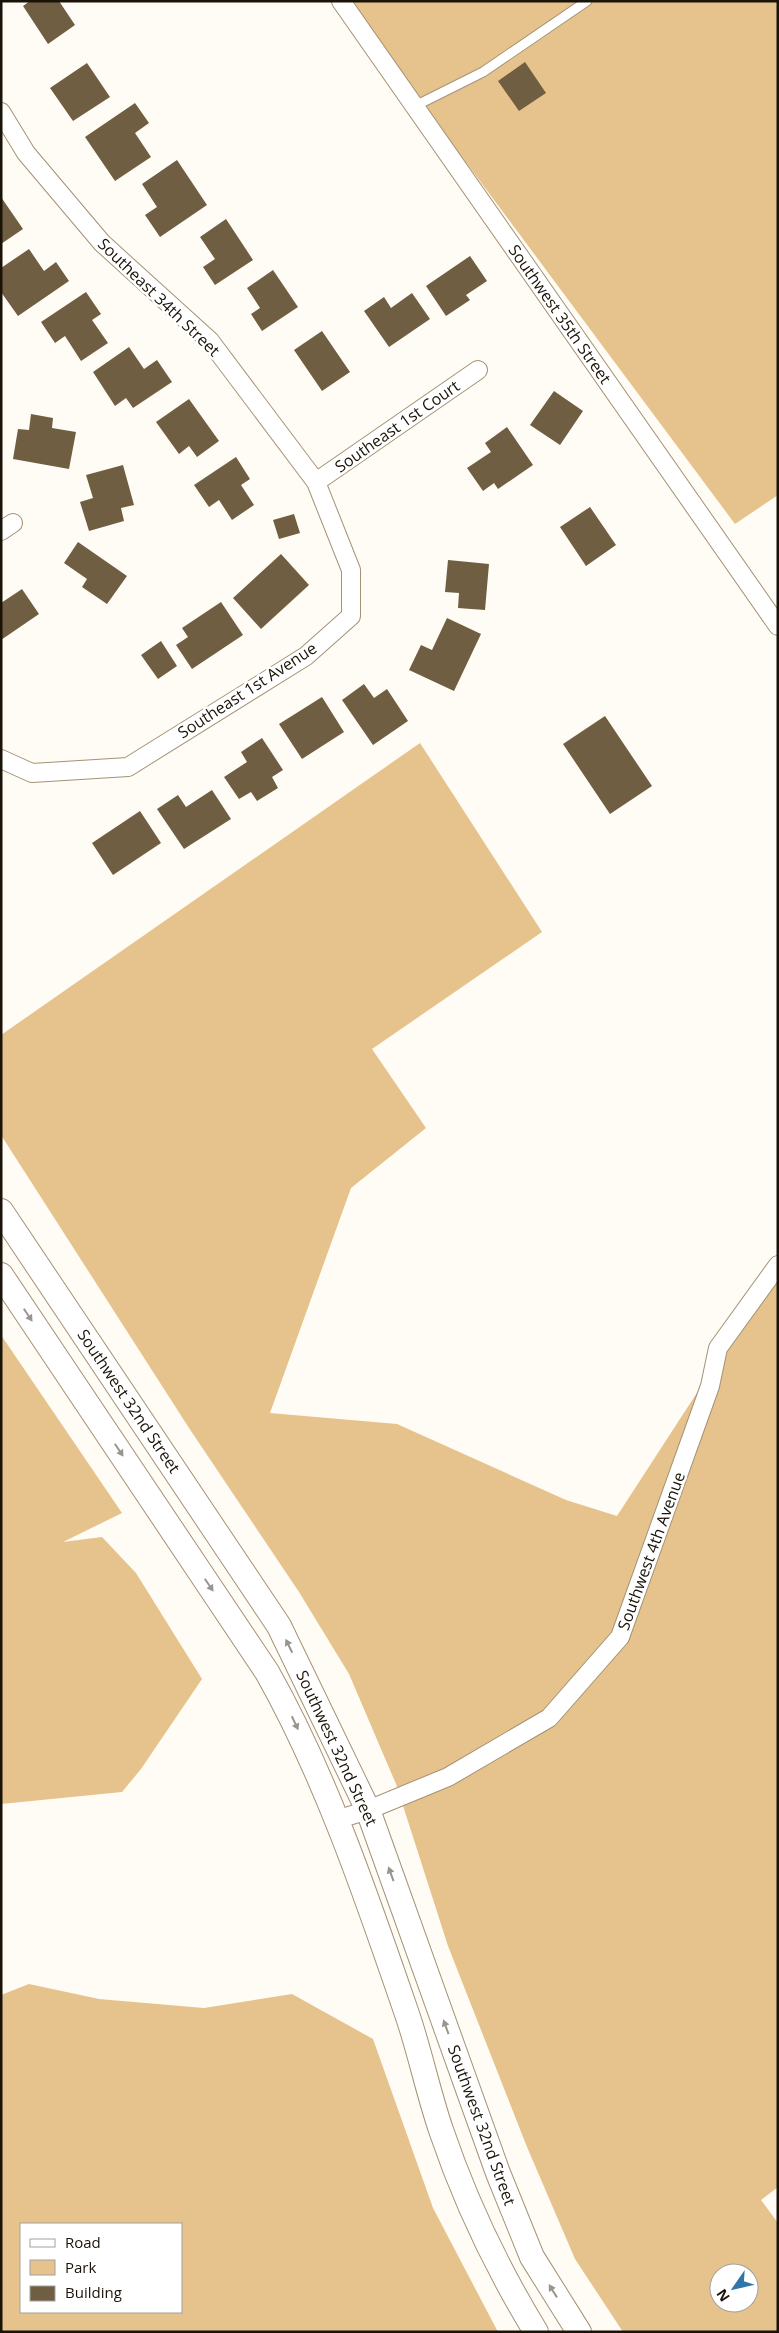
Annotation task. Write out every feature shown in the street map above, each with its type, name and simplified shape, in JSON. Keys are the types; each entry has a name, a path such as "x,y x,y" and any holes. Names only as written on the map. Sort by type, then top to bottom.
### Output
{"main road":[{"name":"Southwest 32nd Street","path":"1,1211 279,1626 368,1810 498,2173 532,2257 579,2332"},
{"name":"Southwest 32nd Street","path":"1,1274 267,1672 294,1720 336,1820 404,2006 441,2130 473,2213 506,2282 536,2332"}],"street":[{"name":"Southwest 35th Street","path":"341,1 778,626"},
{"name":"Southeast 34th Street","path":"1,112 26,153 102,243 210,341 316,482"},
{"name":"Southeast 1st Court","path":"316,482 478,370"},
{"name":"Southeast 1st Avenue","path":"1,759 32,773 128,767 306,656 351,616 351,570 316,482"},
{"name":"Southwest 4th Avenue","path":"336,1820 368,1810 448,1777 549,1718 620,1637 710,1386 718,1348 778,1265"}],"lane":[{"path":"415,106 483,72 587,1"}],"green space":[{"path":"346,1 778,1 778,495 735,524"},
{"path":"420,743 542,932 372,1049 426,1128 351,1188 270,1413 397,1424 566,1500 617,1516 778,1268 778,2187 761,2200 778,2223 778,2332 623,2332 575,2259 527,2147 448,1946 396,1784 349,1674 299,1592 189,1428 1,1135 1,1035"},
{"path":"1,1335 122,1513 63,1542 102,1537 136,1573 202,1679 141,1769 122,1792 1,1804"},
{"path":"29,1984 99,1999 204,2008 292,1994 373,2039 433,2208 498,2332 1,2332 1,1995"}],"building":[{"path":"30,1 59,1 75,25 48,44 23,6"},
{"path":"525,62 546,93 519,111 498,81"},
{"path":"87,63 110,97 73,121 50,88"},
{"path":"135,103 149,123 135,133 151,157 115,181 85,137"},
{"path":"177,160 207,205 160,237 145,215 157,207 142,184"},
{"path":"1,197 23,229 1,244"},
{"path":"226,219 253,260 215,285 203,267 215,259 200,237"},
{"path":"29,249 44,271 56,262 69,281 18,316 1,292 1,268"},
{"path":"470,256 487,281 466,295 470,300 446,316 426,286"},
{"path":"273,270 298,307 262,331 251,314 260,308 247,288"},
{"path":"86,292 101,314 92,320 108,343 81,361 65,336 55,343 41,322"},
{"path":"412,293 430,319 389,347 364,311 384,297 391,308"},
{"path":"322,331 350,372 322,391 294,350"},
{"path":"129,347 144,369 157,360 172,382 133,408 126,398 115,406 93,372"},
{"path":"554,391 583,411 560,445 530,425"},
{"path":"189,399 219,441 197,457 189,446 179,454 156,422"},
{"path":"31,414 53,418 52,428 76,432 69,469 13,459 18,429 29,430"},
{"path":"507,427 533,465 498,489 494,483 483,491 467,468 491,452 485,443"},
{"path":"236,457 250,479 241,485 254,505 232,520 219,500 209,507 194,485"},
{"path":"123,465 134,505 121,508 124,521 89,531 80,502 93,498 86,475"},
{"path":"590,507 616,545 586,566 560,527"},
{"path":"294,514 300,533 279,539 273,520"},
{"path":"78,542 127,576 107,604 82,587 87,579 64,563"},
{"path":"281,554 309,585 261,629 233,598"},
{"path":"448,560 489,564 485,610 458,608 459,593 445,592"},
{"path":"22,589 39,614 1,640 1,603"},
{"path":"221,602 243,635 192,669 176,645 188,637 182,628"},
{"path":"447,618 481,634 454,691 409,670 421,645 432,650"},
{"path":"161,641 177,666 158,679 141,655"},
{"path":"364,684 374,698 387,689 408,721 373,745 342,700"},
{"path":"322,697 344,732 302,759 279,724"},
{"path":"605,716 652,786 610,814 563,744"},
{"path":"262,738 283,770 272,777 278,788 257,801 251,792 239,799 224,777 247,762 241,752"},
{"path":"212,790 231,819 184,849 157,809 178,795 186,807"},
{"path":"140,811 161,843 113,875 92,843"}]}
